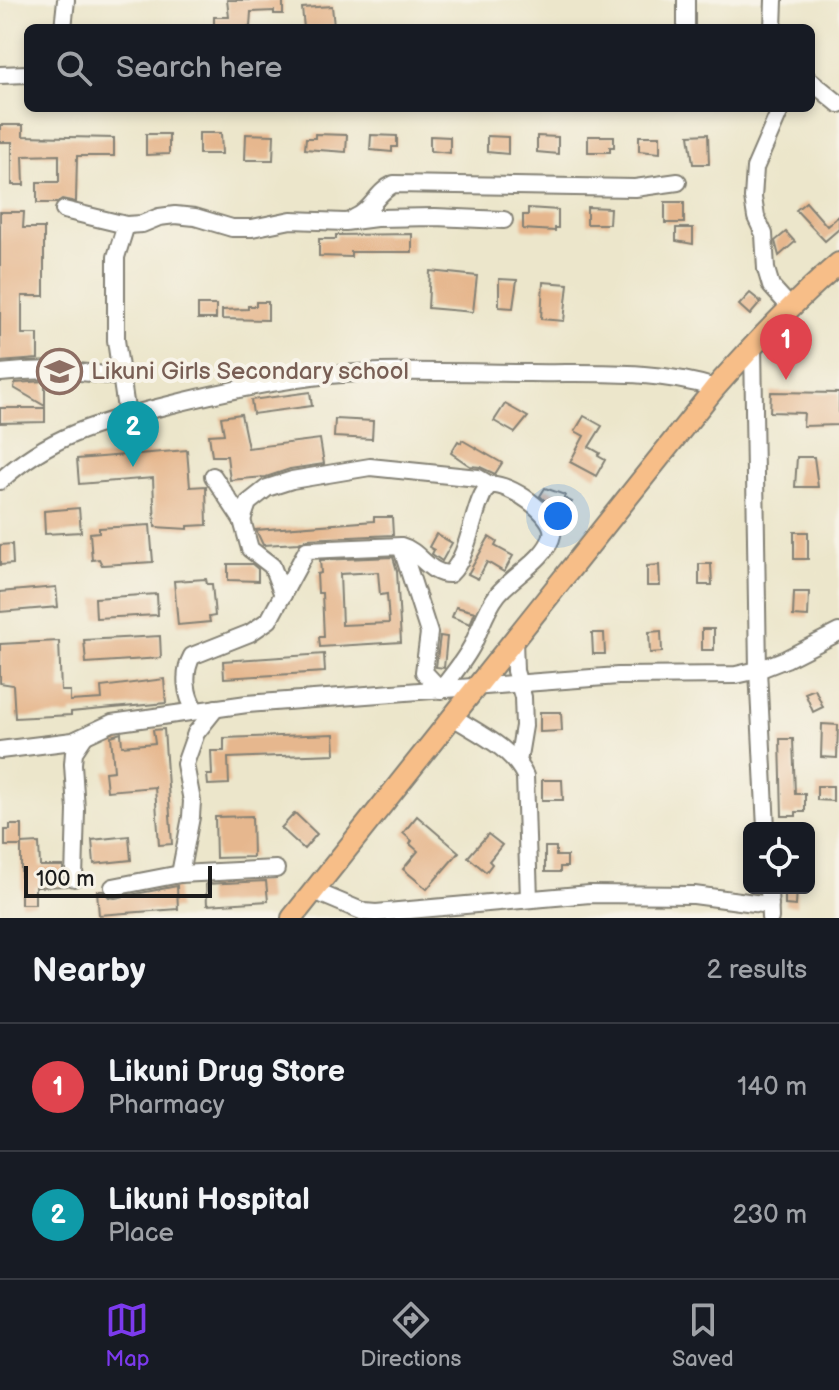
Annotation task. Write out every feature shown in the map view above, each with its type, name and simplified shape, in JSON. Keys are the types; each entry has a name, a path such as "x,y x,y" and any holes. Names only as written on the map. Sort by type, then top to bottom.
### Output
{"main road":[{"path":"292,918 715,388 753,344 839,263"}],"street":[{"path":"63,24 66,0"},
{"path":"686,0 686,24"},
{"path":"773,24 774,0"},
{"path":"0,75 24,74"},
{"path":"815,84 839,104"},
{"path":"779,112 755,168 753,198 756,217 764,234 766,269 771,286 790,307"},
{"path":"345,222 364,214 384,189 394,184 635,188 678,182"},
{"path":"64,210 126,225 175,215 195,217 232,228 252,228 291,220 504,220"},
{"path":"126,225 116,257 116,340 127,416"},
{"path":"753,344 758,670 766,822"},
{"path":"0,373 43,368 88,371 123,378"},
{"path":"0,481 41,448 62,437 192,399 285,380 383,372 667,376 715,388"},
{"path":"242,520 248,503 267,488 292,480 370,467 478,478 490,485 505,486 547,517 552,526 552,535 533,563 498,595 472,647 441,690"},
{"path":"213,476 242,520 250,549 272,566 283,595"},
{"path":"196,711 189,701 186,668 192,656 250,633 269,620 307,550 401,546 409,548 442,575 450,574 457,568 475,523 481,495 490,485"},
{"path":"401,546 420,613 429,633 424,672 441,690"},
{"path":"0,750 73,741 112,723 216,708 618,676 736,675 758,670 839,632"},
{"path":"514,639 524,726 518,762"},
{"path":"180,874 192,801 185,764 196,733 216,708"},
{"path":"453,717 518,762 525,776 529,899"},
{"path":"74,878 76,810 73,764 74,752 84,737"},
{"path":"113,887 180,874 276,869"},
{"path":"314,891 378,916 459,911 529,899 590,894 694,895 770,904"}],"building":[{"path":"227,0 283,0 283,14 274,14 274,11 251,12 250,24 214,24 214,17 229,17"},
{"path":"332,6 334,24 304,24 302,8"},
{"path":"0,125 23,125 23,136 114,138 114,156 77,156 76,202 62,199 56,203 37,203 37,182 59,182 59,155 23,156 24,185 12,185 12,142 0,142"},
{"path":"199,133 221,133 222,154 199,154"},
{"path":"146,134 169,134 169,154 146,155"},
{"path":"246,134 274,135 273,160 245,160"},
{"path":"315,134 347,135 346,152 305,149 306,138 315,138"},
{"path":"708,134 709,164 693,164 689,135"},
{"path":"371,135 397,136 397,147 392,147 392,152 370,150"},
{"path":"430,136 450,137 450,153 430,151"},
{"path":"487,136 508,137 508,154 487,152"},
{"path":"537,136 558,137 558,154 537,152"},
{"path":"588,136 614,136 614,147 610,147 610,152 588,152"},
{"path":"639,136 660,136 660,153 639,151"},
{"path":"665,202 684,202 684,223 665,223"},
{"path":"806,202 827,226 839,216 839,229 825,241 796,210"},
{"path":"587,207 610,208 609,224 587,224"},
{"path":"528,208 558,210 558,228 555,231 523,229 523,215 528,215"},
{"path":"0,212 24,212 23,228 44,228 44,296 22,296 22,334 38,334 38,359 0,362"},
{"path":"676,228 693,228 693,244 676,241"},
{"path":"786,232 795,242 779,256 775,241"},
{"path":"412,234 412,252 351,252 351,257 319,256 319,239 336,239 336,235"},
{"path":"430,271 477,276 473,312 428,308"},
{"path":"499,279 517,280 513,308 499,307"},
{"path":"543,282 568,284 564,321 541,319"},
{"path":"750,293 761,302 750,315 739,305"},
{"path":"256,302 268,302 268,320 222,319 222,310 248,309 248,306 256,306"},
{"path":"198,305 216,305 216,319 198,319"},
{"path":"45,381 45,406 14,388 15,383"},
{"path":"310,392 312,406 253,414 251,400"},
{"path":"771,392 839,393 839,425 803,426 804,413 770,412"},
{"path":"505,404 528,417 515,433 494,421"},
{"path":"0,408 45,408 45,422 0,423"},
{"path":"241,414 248,448 320,439 324,464 290,469 266,477 230,480 227,456 212,456 209,435 224,434 221,417"},
{"path":"584,416 602,426 589,447 605,460 596,476 570,462 584,436 575,431"},
{"path":"335,419 373,421 372,439 334,437"},
{"path":"462,440 502,463 495,474 470,466 451,453 458,441 461,443"},
{"path":"187,450 190,487 206,486 207,525 188,526 188,529 155,527 153,478 79,484 77,459"},
{"path":"797,457 814,457 818,487 795,487"},
{"path":"545,488 565,495 564,498 572,502 563,518 540,496"},
{"path":"79,508 81,532 45,534 44,511"},
{"path":"374,517 392,517 393,535 307,539 299,543 263,545 256,530 374,521"},
{"path":"150,525 153,562 102,565 99,559 92,560 90,533 99,532 99,528"},
{"path":"794,532 808,532 808,559 794,559"},
{"path":"436,534 452,543 442,561 432,554 434,550 429,547"},
{"path":"489,537 497,542 495,546 513,556 504,572 487,562 478,579 468,574"},
{"path":"12,544 13,564 0,565 0,545"},
{"path":"393,557 397,571 401,642 320,647 319,637 324,637 322,593 318,593 317,574 321,573 320,560","holes":["378,572 380,595 387,594 389,623 342,625 340,574"]},
{"path":"228,564 252,564 258,569 258,581 228,580"},
{"path":"699,564 711,564 712,585 699,585"},
{"path":"659,565 660,586 647,586 647,566"},
{"path":"206,579 207,584 212,584 215,616 209,617 210,622 178,625 174,581"},
{"path":"56,587 58,607 0,612 0,592"},
{"path":"794,592 809,592 808,617 793,616"},
{"path":"157,594 158,615 96,618 95,598"},
{"path":"456,607 475,612 470,624 452,617"},
{"path":"702,629 714,629 714,650 702,650"},
{"path":"661,631 662,652 650,653 649,632"},
{"path":"592,633 604,633 605,654 593,654"},
{"path":"160,636 161,658 86,663 84,640"},
{"path":"440,636 447,637 444,668 436,667"},
{"path":"59,641 61,691 70,691 70,701 102,699 101,687 164,679 166,703 71,712 71,715 15,718 13,685 0,683 0,644"},
{"path":"324,654 325,672 224,678 223,661"},
{"path":"815,689 823,707 813,712 805,693"},
{"path":"540,712 561,712 562,731 540,732"},
{"path":"822,724 838,725 837,758 821,757"},
{"path":"164,729 172,844 159,845 155,787 107,791 105,772 114,771 111,736 121,733 122,746 155,743 153,730"},
{"path":"334,734 335,754 228,758 229,784 208,785 207,775 212,775 211,751 224,751 224,738"},
{"path":"780,739 793,739 795,794 805,794 805,812 796,812 796,816 782,816"},
{"path":"542,780 562,780 563,800 542,800"},
{"path":"817,786 833,786 833,801 817,800"},
{"path":"295,813 317,834 304,849 281,828"},
{"path":"252,816 253,857 216,858 215,817"},
{"path":"417,816 459,852 427,889 403,869 418,851 403,833"},
{"path":"10,825 22,825 22,844 39,843 40,866 63,866 67,886 35,887 35,904 21,904 21,846 5,846 5,830 10,830"},
{"path":"488,834 502,845 489,861 492,864 486,872 468,857"},
{"path":"129,836 131,860 94,864 92,840"},
{"path":"545,847 556,847 556,856 567,856 567,867 560,867 560,872 545,872"},
{"path":"266,881 268,901 207,905 206,884"},
{"path":"177,886 178,909 99,915 97,891 115,898"},
{"path":"785,894 797,894 796,906 785,905"}],"place":[{"name":"Likuni Girls Secondary school","path":"60,371"},
{"name":"Likuni Drug Store","path":"786,380"},
{"name":"Likuni Hospital","path":"133,467"}]}
